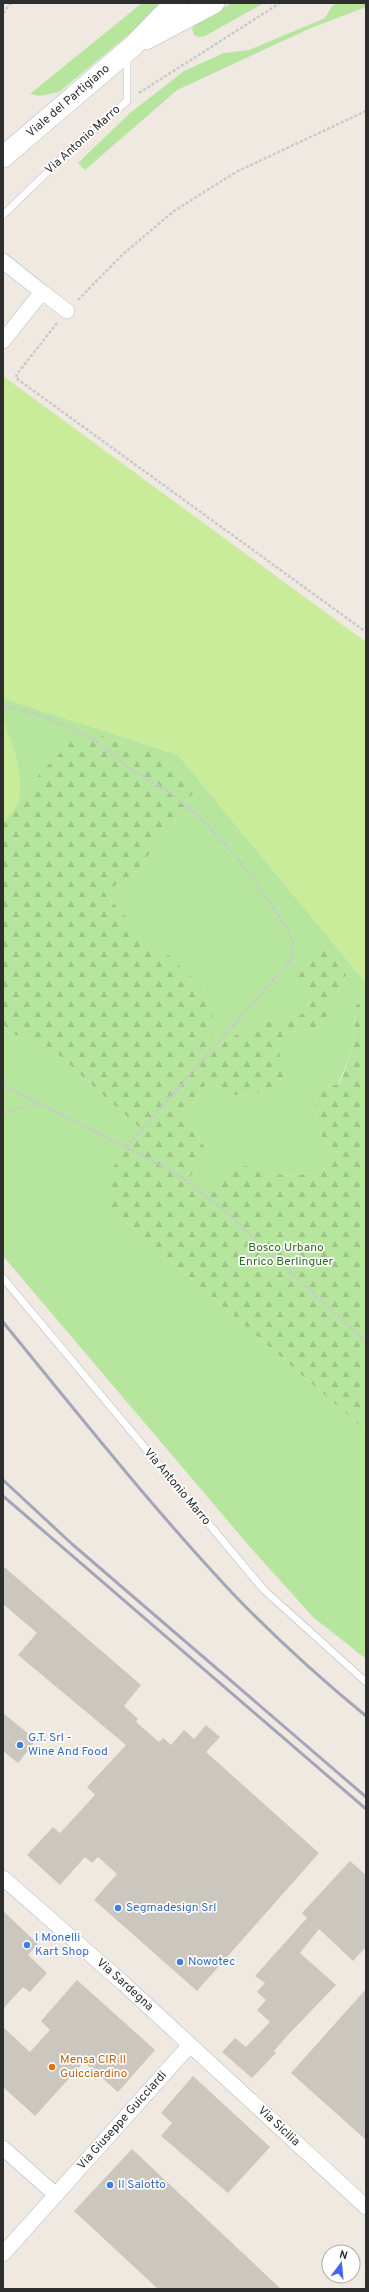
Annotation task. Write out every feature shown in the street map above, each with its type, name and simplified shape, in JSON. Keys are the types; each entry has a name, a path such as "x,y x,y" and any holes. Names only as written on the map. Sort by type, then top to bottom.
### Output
{"main road":[{"name":"Viale del Partigiano","path":"3,156 130,48 164,14 178,3"},
{"name":"Viale del Partigiano","path":"130,48 214,3"}],"street":[{"path":"3,261 67,311"},
{"path":"3,341 42,292"},
{"name":"Via Sardegna","path":"3,1878 123,1983 189,2046"},
{"name":"Via Giuseppe Guicciardi","path":"3,2254 189,2046"},
{"name":"Via Sicilia","path":"189,2046 366,2208"},
{"path":"3,2148 56,2195"}],"lane":[{"name":"Via Antonio Marro","path":"3,215 67,153 127,101 130,48"},
{"name":"Via Antonio Marro","path":"3,1278 264,1590 366,1682"}],"path":[{"path":"3,13 11,3"},
{"path":"127,101 217,41 280,3"},
{"path":"366,111 236,172 174,211 122,255 67,311 17,374 16,378 366,632"},
{"path":"3,705 47,718 91,737 130,769 171,793 208,826 241,862 287,928 294,945 290,961 125,1148"},
{"path":"3,1085 37,1104 176,1173 225,1211 366,1342"},
{"path":"3,1113 37,1104"}],"green space":[{"path":"142,3 171,3 144,22 59,92 40,96 30,94"},
{"path":"232,3 264,3 205,36 199,37 194,35 192,29 196,23"},
{"path":"337,3 366,3 366,7 311,28 177,90 85,170 78,163 129,114 184,71 224,53 249,50 325,18 332,6"},
{"path":"3,376 366,642 366,983 178,755 3,698"},
{"path":"3,698 178,755 366,983 366,994 354,1008 355,1041 339,1083 319,1090 314,1110 322,1137 339,1154 321,1172 290,1176 265,1172 205,1195 187,1181 208,1151 182,1118 208,1081 235,1095 263,1093 286,1076 278,1053 292,1032 320,1027 336,999 346,975 310,995 306,1013 253,1025 211,1050 140,950 140,933 104,892 133,875 180,815 194,791 165,758 100,735 40,773 3,824"},
{"path":"3,720 17,761 20,792 18,803 3,824"},
{"name":"Bosco Urbano Enrico Berlinguer","path":"100,735 165,758 194,791 180,815 133,875 104,892 140,933 140,949 161,948 213,998 211,1050 253,1025 306,1013 310,995 297,975 319,941 336,951 346,975 336,999 320,1027 292,1032 279,1052 286,1076 263,1093 235,1095 208,1081 182,1118 208,1151 187,1181 205,1195 233,1162 265,1172 290,1176 321,1172 339,1154 322,1137 314,1110 319,1090 340,1083 355,1041 354,1008 366,994 366,1431 111,1209 103,1185 125,1148 141,1129 51,1048 8,1032 3,1023 3,824 40,773 73,740"},
{"path":"3,1023 8,1032 51,1048 141,1129 125,1148 111,1209 366,1431 366,1659 313,1617 250,1547 3,1256"}],"building":[{"path":"3,1566 141,1685 124,1706 138,1719 136,1722 159,1742 163,1738 171,1745 184,1730 194,1739 206,1725 220,1737 206,1752 319,1853 197,1991 94,1900 117,1874 98,1857 92,1863 85,1857 60,1885 27,1855 53,1827 60,1833 95,1795 87,1787 126,1745 18,1655 37,1633 3,1604"},
{"path":"3,1713 36,1740 18,1763 3,1751"},
{"path":"350,1861 366,1875 366,1947 353,1961 319,1929 300,1953 336,1985 287,2036 274,2051 276,2053 252,2078 222,2052 235,2038 246,2047 270,2022 257,2010 266,2000 257,1992 265,1983 255,1976 307,1918 302,1913"},
{"path":"3,1911 38,1944 28,1955 47,1973 30,1992 23,1987 3,2009"},
{"path":"77,1980 155,2050 118,2092 84,2062 35,2116 3,2087 3,2027 30,2052 50,2030 41,2021"},
{"path":"366,1989 366,2140 291,2073"},
{"path":"193,2076 270,2147 228,2193 161,2136 172,2123 161,2113"},
{"path":"132,2149 281,2289 158,2289 74,2211"}],"railway":[{"path":"3,1322 117,1462 206,1565 284,1644 316,1674 366,1716"},
{"path":"3,1480 72,1544 366,1797"},
{"path":"3,1496 366,1809"}],"place":[{"name":"G.T. Srl - Wine And Food","path":"20,1745"},
{"name":"Segmadesign Srl","path":"118,1908"},
{"name":"I Monelli Kart Shop","path":"27,1945"},
{"name":"Nowotec","path":"180,1962"},
{"name":"Mensa CIR Il Guicciardino","path":"52,2067"},
{"name":"Il Salotto","path":"110,2185"}]}
